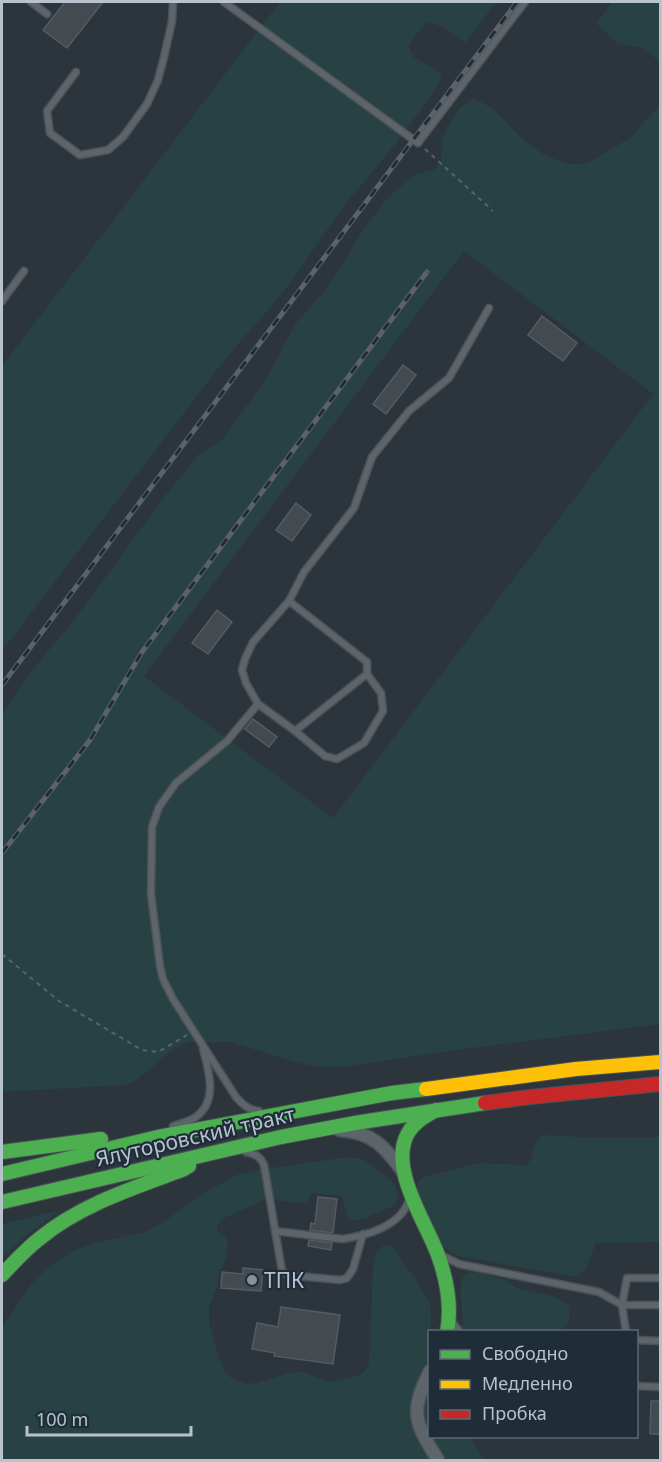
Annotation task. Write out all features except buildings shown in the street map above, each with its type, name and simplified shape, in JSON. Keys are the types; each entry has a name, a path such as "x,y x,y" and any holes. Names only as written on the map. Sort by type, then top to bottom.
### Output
{"main road":[{"name":"Ялуторовский тракт","path":"2,1174 90,1152 393,1093 576,1069 659,1062"},
{"name":"Ялуторовский тракт","path":"2,1202 320,1129 578,1091 659,1084"},
{"path":"437,1110 419,1121 405,1138 404,1173 410,1193 438,1254 447,1290 449,1325"},
{"path":"2,1152 216,1126"},
{"path":"90,1152 154,1132"},
{"path":"2,1275 26,1248 65,1221 122,1192 182,1170 223,1150"}],"street":[{"path":"320,1129 359,1132 369,1137 391,1155 404,1173"},
{"path":"428,1374 419,1396 416,1414 420,1429 438,1461"}],"lane":[{"path":"31,2 47,14"},
{"path":"76,72 47,111 50,133 80,155 108,150 123,137 147,104 158,80 173,2"},
{"path":"224,2 418,143 525,2"},
{"path":"2,301 24,271"},
{"path":"289,601 367,662 366,674 381,693 383,711 364,743 337,759 325,756 258,704 246,683 242,670 245,659 254,642 289,601 303,572 354,508 372,457 409,411 449,378 489,309"},
{"path":"295,731 366,674"},
{"path":"258,704 227,741 176,783 159,807 152,827 151,894 160,966 167,988 236,1097 250,1110 261,1111 335,1098 393,1093"},
{"path":"154,1132 195,1118 208,1101 210,1076 202,1042"},
{"path":"223,1150 260,1157 270,1197 282,1271 288,1275 340,1280 347,1278 353,1269 363,1234"},
{"path":"275,1231 342,1239 352,1238 384,1228 395,1220 405,1211 410,1193"},
{"path":"438,1254 459,1263 598,1292 622,1305 660,1305"},
{"path":"626,1330 622,1305 627,1278 660,1278"},
{"path":"638,1340 660,1341"},
{"path":"638,1386 660,1387"}],"path":[{"path":"418,143 493,211"},
{"path":"2,954 59,1000 142,1050 158,1052 195,1031"}],"green space":[{"path":"280,2 496,2 465,43 443,27 428,22 418,32 409,47 414,58 442,74 436,88 407,129 349,199 284,291 223,362 2,651 2,366"},
{"path":"613,2 660,2 660,62 643,48 617,43 596,23"},
{"path":"474,98 493,109 524,141 546,156 569,164 588,163 630,138 660,105 660,1024 342,1067 318,1067 295,1062 231,1042 189,1042 172,1050 134,1082 124,1085 2,1092 2,715 29,674 74,620 165,496 199,454 221,441 262,385 295,324 322,294 384,202 418,173 434,170 441,162 442,139 459,109","holes":["464,251 653,394 333,818 144,676"]},
{"path":"542,1135 660,1137 660,1242 596,1243 585,1270 577,1277 457,1256 445,1248 439,1240 416,1188 419,1181 424,1177 480,1163 527,1165 532,1157 533,1147"},
{"path":"348,1157 362,1159 395,1184 398,1200 393,1206 353,1221 347,1217 342,1196 310,1193 308,1204 266,1199 224,1218 217,1225 217,1230 228,1241 226,1258 218,1276 218,1286 209,1306 209,1323 224,1371 230,1377 246,1384 295,1372 327,1381 338,1381 364,1372 369,1365 373,1267 376,1253 384,1245 394,1247 430,1303 428,1438 472,1438 483,1460 2,1460 2,1327 31,1285 44,1271 71,1252 94,1243 145,1232 162,1223 207,1191 237,1175"},
{"path":"57,1213 26,1235 2,1258 2,1224"},
{"path":"475,1271 504,1280 517,1288 552,1296 570,1306 569,1322 560,1330 461,1330 463,1323 460,1286 464,1275"}],"railway":[{"path":"2,685 517,2"},
{"path":"2,853 90,740 142,652 427,272"}],"traffic: fast":[{"path":"2,1174 158,1137 392,1093 426,1089"},
{"path":"2,1202 281,1137 485,1103"},
{"path":"436,1110 417,1122 408,1133 403,1147 403,1162 411,1195 444,1274 449,1303 447,1330"},
{"path":"2,1152 101,1139"},
{"path":"2,1275 34,1243 72,1216 108,1198 189,1166"}],"traffic: slow":[{"path":"426,1089 576,1069 660,1062"}],"traffic: jam":[{"path":"485,1103 660,1084"}],"place":[{"name":"ТПК","path":"252,1280"}]}
